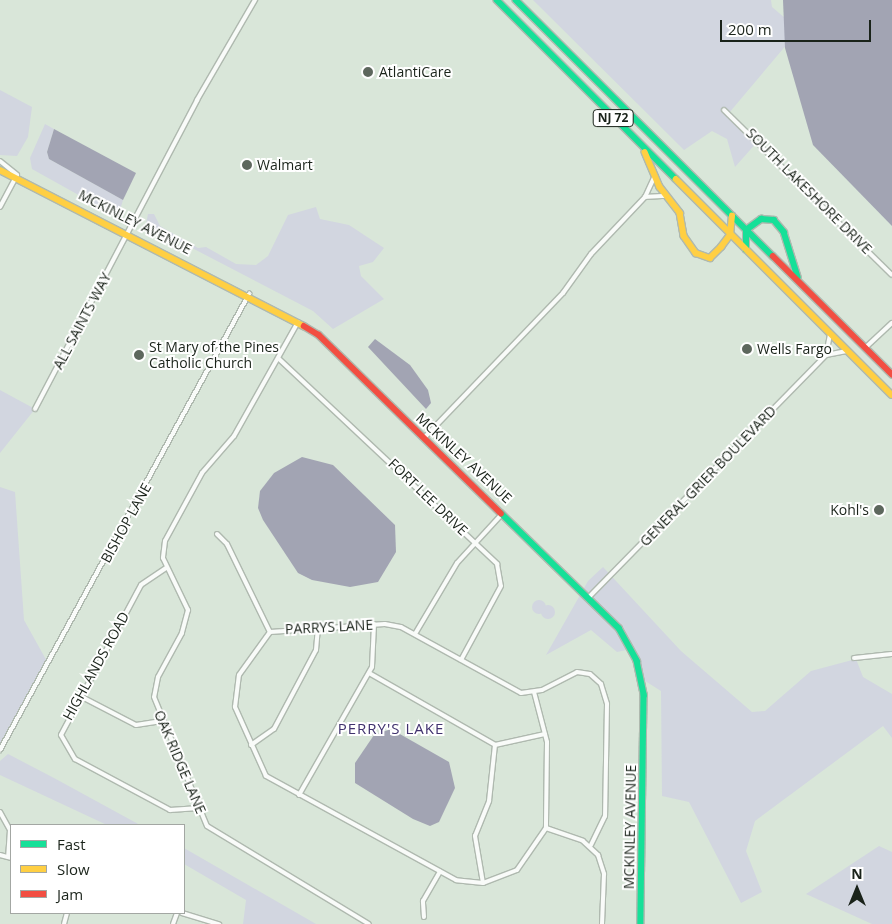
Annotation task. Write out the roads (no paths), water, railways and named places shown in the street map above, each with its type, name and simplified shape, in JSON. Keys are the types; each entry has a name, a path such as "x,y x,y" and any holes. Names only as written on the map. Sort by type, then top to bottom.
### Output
{"main road":[{"name":"NJ 72","path":"497,0 892,395"},
{"name":"NJ 72","path":"516,0 892,374"},
{"path":"645,150 654,176 680,213 684,236 696,253 710,258 730,235 732,216"},
{"name":"MCKINLEY AVENUE","path":"0,170 17,175 299,320 504,512 590,597 625,636 643,685 641,924"},
{"path":"746,250 746,230 761,219 780,224 800,282"}],"street":[{"name":"ALL SAINTS WAY","path":"35,409 128,232 255,0"},
{"name":"SOUTH LAKESHORE DRIVE","path":"724,110 892,275"},
{"name":"MCKINLEY AVENUE","path":"0,161 17,175"},
{"path":"0,207 17,175"},
{"path":"424,438 563,293 591,254 645,197 654,176"},
{"path":"645,197 656,194 668,197"},
{"name":"BISHOP LANE","path":"0,750 249,294"},
{"name":"OAK RIDGE LANE","path":"299,320 234,436 202,473 168,535 162,552 166,568 188,610 187,622 154,686 162,721 206,826 222,840 369,924"},
{"path":"866,348 892,323"},
{"path":"830,332 826,354 848,351"},
{"name":"GENERAL GRIER BOULEVARD","path":"590,597 826,354"},
{"name":"FORT LEE DRIVE","path":"278,358 476,542 497,564 502,582 460,660"},
{"path":"414,634 451,572 504,512"},
{"path":"217,534 227,544 270,632"},
{"name":"HIGHLANDS ROAD","path":"166,568 141,585 61,734 68,753 170,810 199,808"},
{"path":"299,795 369,674 375,656 374,624"},
{"name":"PARRYS LANE","path":"534,692 521,693 393,624 374,624 270,632 235,684 235,706 266,776 463,883 483,883 518,870 546,828"},
{"path":"251,745 274,729 316,650 318,627"},
{"path":"854,658 892,654"},
{"path":"591,845 605,816 606,694 597,679 584,672 534,692 545,734 546,828 591,845 604,874 602,924"},
{"path":"369,674 495,745 545,734"},
{"path":"80,696 136,725 162,721"},
{"path":"483,883 475,836 489,801 495,745"},
{"path":"0,812 10,830 10,857 0,855"},
{"path":"424,917 423,901 440,872"},
{"path":"185,914 218,924"}],"water":[{"path":"783,0 892,0 892,226 813,145 785,48"},
{"path":"54,129 136,173 123,200 49,159 47,152"},
{"path":"375,339 410,365 428,390 431,403 426,409 368,347"},
{"path":"302,457 333,465 395,525 396,552 378,582 350,587 312,580 298,573 263,520 258,508 260,491 274,473"},
{"path":"391,729 449,762 455,788 439,822 430,826 413,819 355,783 355,763 374,735"}],"place":[{"name":"AtlantiCare","path":"368,72"},
{"name":"Walmart","path":"247,165"},
{"name":"Wells Fargo","path":"747,349"},
{"name":"St Mary of the Pines Catholic Church","path":"139,355"},
{"name":"Kohl's","path":"879,510"}],"district":[{"name":"PERRY'S LAKE","path":"391,729"}]}
